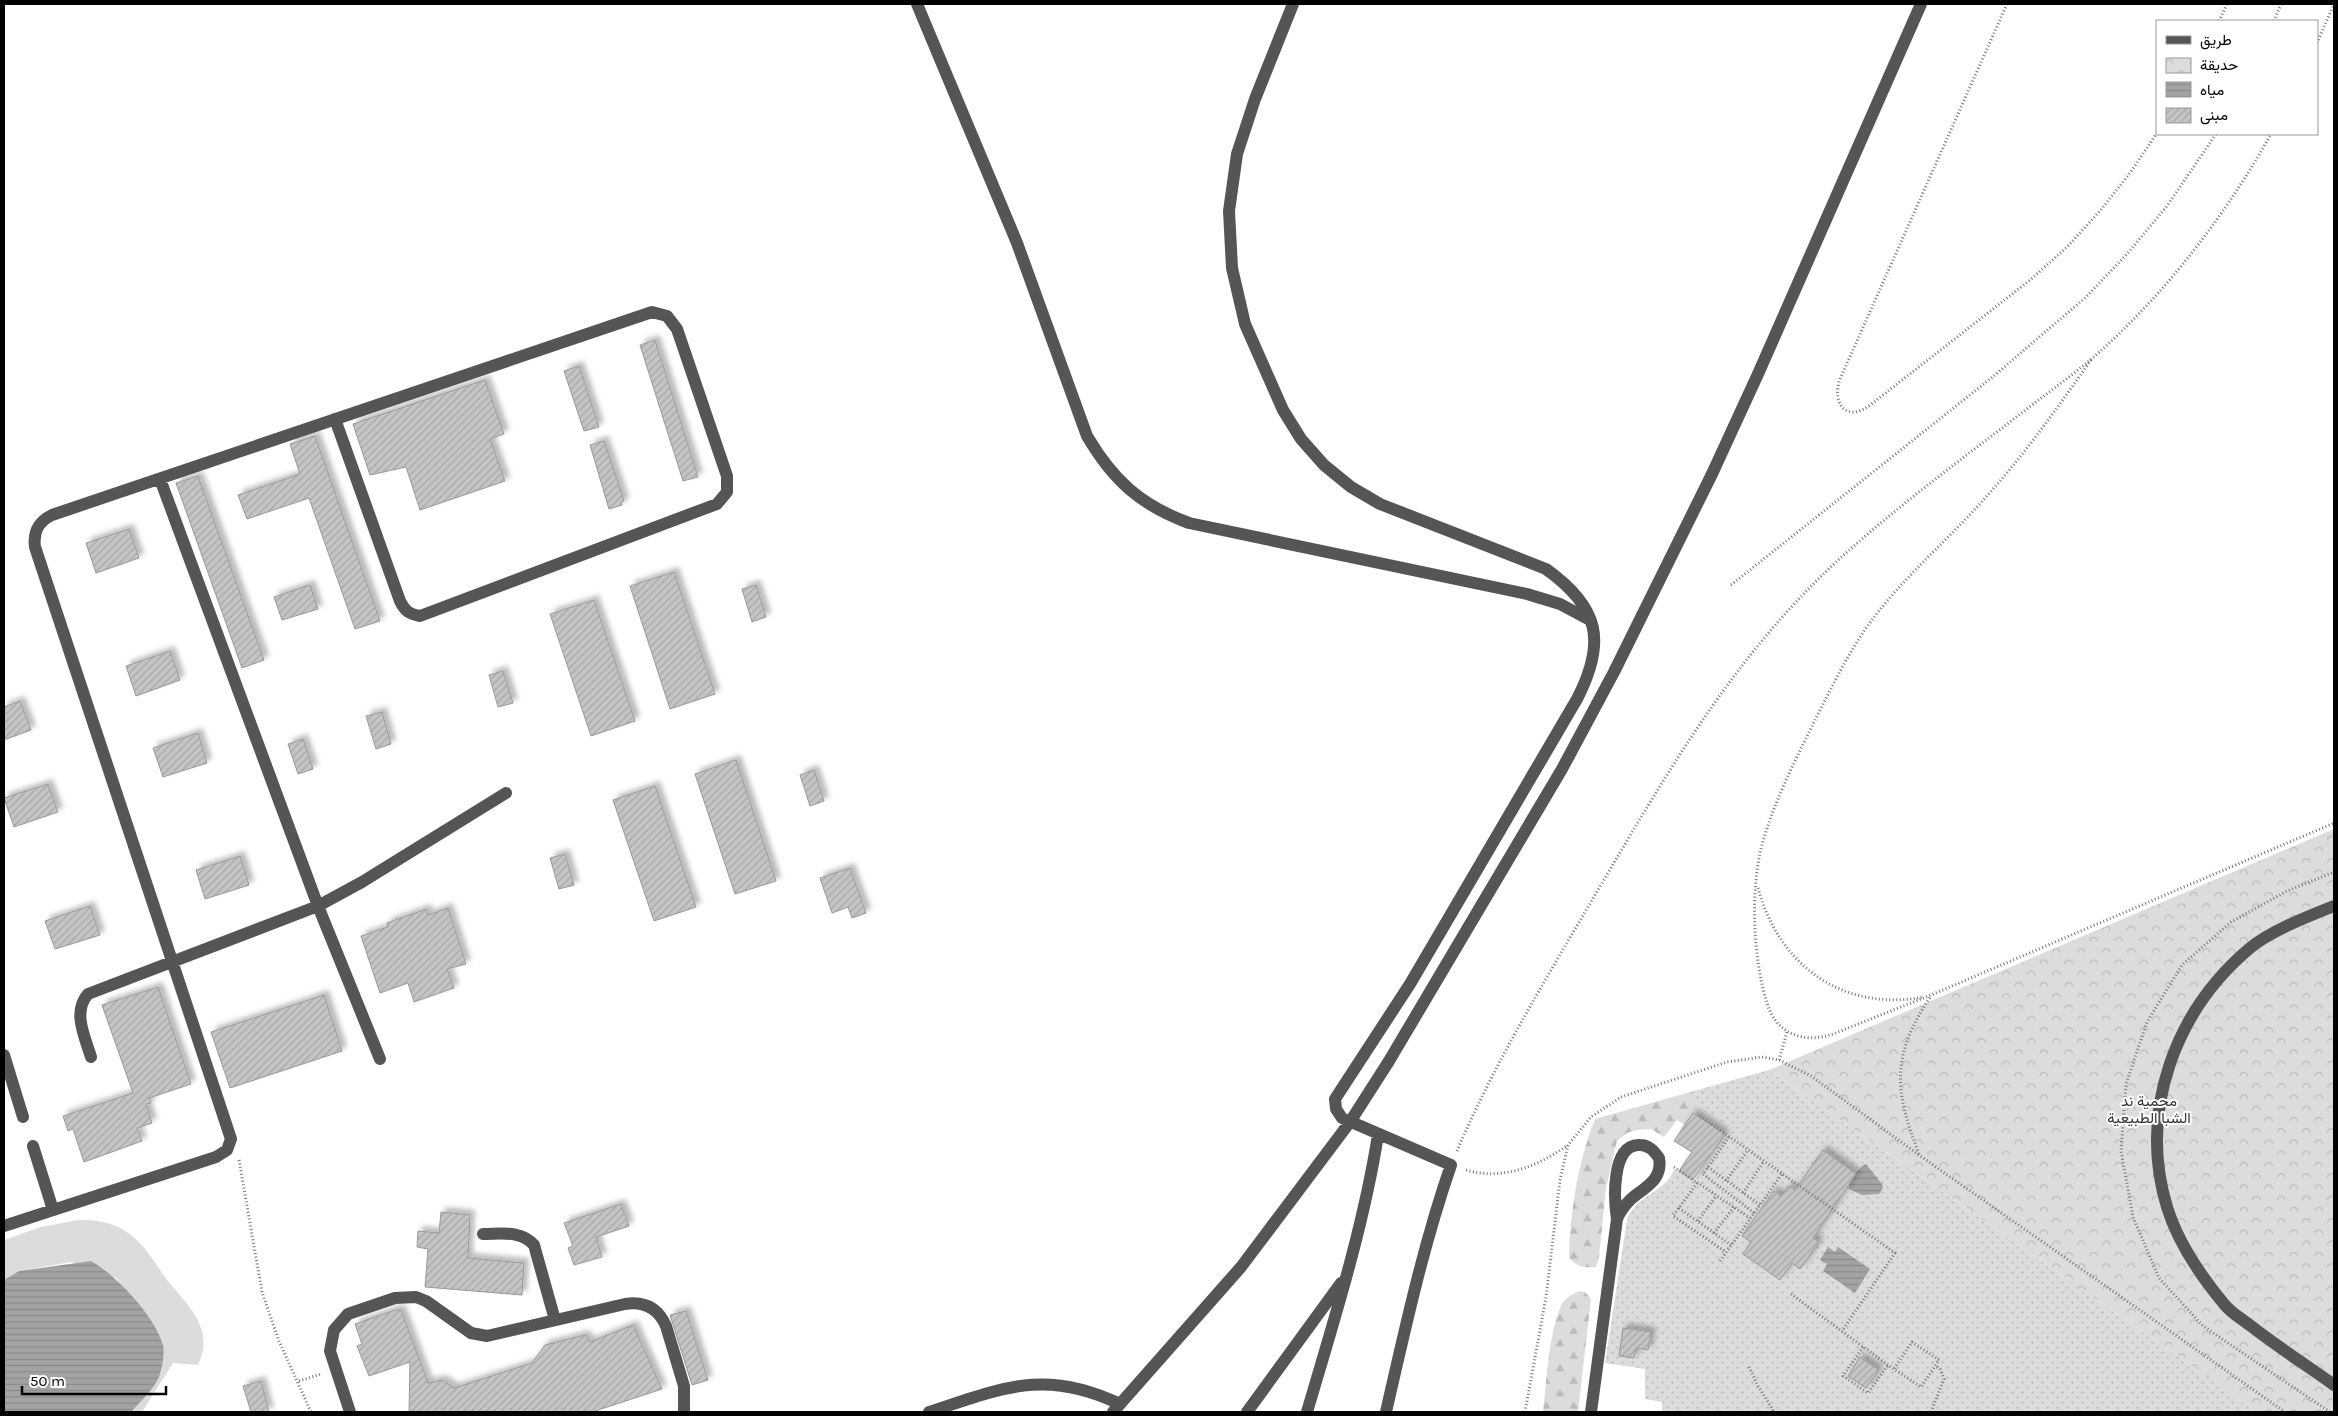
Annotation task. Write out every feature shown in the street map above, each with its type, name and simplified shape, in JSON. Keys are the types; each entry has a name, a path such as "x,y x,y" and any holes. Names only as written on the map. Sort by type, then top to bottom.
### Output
{"street":[{"path":"917,4 1017,243 1087,436 1101,459 1118,480 1139,499 1163,514 1189,523 1527,594 1560,604 1590,620"},
{"path":"1293,4 1254,100 1237,154 1229,211 1232,268 1245,324 1282,410 1301,439 1324,465 1351,487 1396,511 1546,569 1564,582 1580,599 1590,620 1595,640 1594,660 1577,699 1410,984 1335,1099 1336,1109 1342,1118 1451,1165 1430,1226 1413,1289 1386,1412"},
{"path":"929,1412 1000,1389 1025,1384 1050,1383 1075,1387 1116,1408 1241,1267 1350,1122 1390,1061 1562,769 1622,655 1758,374 1921,4"},
{"path":"4,1226 216,1157 227,1150 231,1138 35,547 35,531 45,519 335,419 644,314 660,312 668,316 677,329 727,476 727,492 717,504 420,616 411,614 404,609 400,601 335,419"},
{"path":"160,479 318,906 380,1059"},
{"path":"91,1057 80,1016 82,1000 95,989 172,962 318,906 362,882 506,793"},
{"path":"2334,906 2301,919 2251,946 2210,987 2179,1036 2161,1092 2157,1149 2167,1207 2191,1260 2226,1306 2272,1342 2334,1385"},
{"path":"4,1055 23,1117"},
{"path":"1307,1412 1347,1276 1370,1182 1378,1135"},
{"path":"1591,1412 1616,1219 1614,1191 1623,1153 1630,1147 1640,1145 1651,1149 1659,1158 1660,1164 1656,1178 1651,1185 1629,1201 1616,1219"},
{"path":"33,1146 53,1210"},
{"path":"483,1234 515,1233 529,1239 534,1245 555,1320"},
{"path":"1247,1412 1347,1276"},
{"path":"350,1412 330,1351 334,1330 348,1314 406,1296 426,1301 463,1329 479,1335 496,1334 635,1302 654,1309 666,1326 682,1375 686,1397 684,1412"}],"path":[{"path":"2007,4 1840,379 1836,391 1838,403 1847,411 1859,413 1869,406 2052,260 2100,211 2130,173 2156,134"},
{"path":"2219,20 2227,4"},
{"path":"2274,20 2281,4"},
{"path":"2318,41 2334,4"},
{"path":"1732,585 1995,375 2086,297 2128,253 2167,206 2215,135"},
{"path":"2270,135 2253,166 2218,218 2180,268 2138,315 2093,358 1886,519 1842,557 1787,611 1743,663 1703,717 1666,774 1532,1001 1475,1109 1451,1165 1473,1172 1524,1170 1547,1160 1568,1145 1591,1117 1621,1097 1728,1062 1762,1057 1779,1060 1811,1076 2285,1412"},
{"path":"2093,358 2015,463 1987,497 1895,591 1853,648 1803,745 1773,813 1762,847 1757,885 1756,949 1764,995 1771,1016 1786,1032 1798,1037 1821,1038 1931,995 2334,823"},
{"path":"2330,1412 2204,1326 2159,1278 2133,1216 2121,1151 2126,1084 2147,1022 2182,965 2230,922 2287,891 2334,872"},
{"path":"1757,885 1763,907 1772,928 1801,965 1820,979 1840,990 1862,997 1908,1000 1931,995"},
{"path":"1919,1154 1905,1119 1901,1100 1901,1063 1904,1045 1931,995"},
{"path":"1779,1060 1786,1032"},
{"path":"1700,1116 1895,1253 1842,1331"},
{"path":"1729,1136 1702,1174 1754,1213"},
{"path":"231,1138 245,1181 252,1240 262,1292 279,1341 311,1412"},
{"path":"1525,1412 1546,1298 1560,1180 1568,1145"},
{"path":"1726,1181 1748,1150"},
{"path":"1659,1158 1750,1218"},
{"path":"1743,1192 1764,1161"},
{"path":"1708,1167 1760,1205"},
{"path":"1720,1261 1782,1174"},
{"path":"1697,1183 1673,1216 1726,1252"},
{"path":"1698,1221 1716,1196"},
{"path":"1714,1233 1734,1207"},
{"path":"1679,1208 1731,1245"},
{"path":"1790,1294 1888,1365 1894,1369 1921,1387 1939,1360 1912,1342 1894,1369"},
{"path":"1863,1346 1842,1376 1868,1394 1888,1365"},
{"path":"1931,1412 1944,1379 1940,1369 1936,1366"},
{"path":"1749,1367 1774,1412"}],"green space":[{"name":"محمية ند الشبا الطبيعية","path":"2334,829 2334,1412 2257,1412 1769,1070"},
{"path":"1769,1070 2257,1412 1662,1412 1662,1402 1645,1399 1645,1369 1605,1363 1627,1220 1637,1204 1665,1183 1675,1168 1694,1181 1730,1126 1683,1094"},
{"path":"1683,1094 1730,1125 1725,1134 1693,1113 1685,1125 1677,1120 1664,1137 1651,1129 1636,1130 1627,1133 1617,1141 1606,1188 1599,1257 1596,1267 1578,1265 1569,1258 1571,1222 1580,1169 1595,1119"},
{"path":"78,1220 111,1224 122,1229 137,1240 191,1310 202,1329 202,1352 198,1365 173,1363 142,1412 131,1412 158,1379 156,1331 116,1278 71,1262 19,1271 4,1280 4,1240 41,1227"},
{"path":"1580,1291 1585,1292 1591,1299 1578,1412 1543,1412 1550,1346 1556,1320 1563,1302 1571,1295"}],"water":[{"path":"1866,1164 1882,1184 1883,1188 1879,1194 1862,1195 1849,1189 1854,1175"},
{"path":"1828,1247 1835,1252 1838,1247 1870,1269 1855,1293 1823,1271 1827,1264 1820,1260"},
{"path":"91,1261 123,1286 152,1321 163,1345 164,1353 158,1379 131,1412 4,1412 4,1280 19,1271"}],"building":[{"path":"655,340 698,477 683,481 640,345"},
{"path":"579,366 599,427 584,431 564,371"},
{"path":"485,380 504,434 490,439 505,481 420,510 406,467 370,475 353,424"},
{"path":"315,436 380,621 355,629 309,498 247,519 238,495 300,474 290,444"},
{"path":"604,441 624,501 621,502 622,505 609,509 590,445"},
{"path":"198,476 264,660 242,668 176,483"},
{"path":"129,529 139,558 96,573 86,543"},
{"path":"674,572 715,694 670,709 630,586"},
{"path":"310,585 318,609 282,620 274,597"},
{"path":"756,585 766,617 752,622 742,589"},
{"path":"594,600 635,721 591,736 550,614"},
{"path":"170,651 180,680 136,696 126,666"},
{"path":"503,671 513,703 498,707 489,675"},
{"path":"20,701 31,730 4,740 4,707"},
{"path":"382,712 391,744 376,749 366,716"},
{"path":"198,733 207,763 163,777 153,748"},
{"path":"303,739 313,769 298,774 288,744"},
{"path":"736,760 776,881 735,894 695,774"},
{"path":"814,770 824,801 810,806 800,775"},
{"path":"48,784 58,812 14,827 4,798"},
{"path":"655,786 696,907 654,921 613,800"},
{"path":"565,854 574,885 559,889 550,858"},
{"path":"240,856 249,885 205,899 196,870"},
{"path":"850,868 866,913 852,918 848,907 832,913 820,878"},
{"path":"90,906 100,935 55,949 45,921"},
{"path":"448,908 466,964 447,969 454,988 414,1002 408,983 380,993 361,936 388,927 387,923 426,909 428,915"},
{"path":"158,987 191,1084 149,1098 151,1103 146,1104 152,1123 137,1128 142,1141 84,1162 73,1129 68,1131 63,1116 133,1093 102,1005"},
{"path":"324,995 342,1051 230,1088 211,1032"},
{"path":"1693,1113 1725,1134 1693,1180 1679,1171 1692,1152 1674,1141"},
{"path":"1823,1150 1856,1174 1813,1238 1819,1242 1800,1269 1792,1263 1780,1280 1743,1254 1751,1242 1742,1236 1774,1191 1781,1196 1789,1186 1795,1190"},
{"path":"621,1204 629,1226 596,1237 602,1257 574,1265 568,1248 573,1246 564,1223"},
{"path":"441,1212 470,1215 468,1258 524,1263 522,1295 425,1287 428,1249 417,1247 418,1231 439,1233"},
{"path":"395,1310 401,1310 428,1383 442,1380 454,1388 532,1363 545,1345 585,1335 590,1342 633,1325 662,1389 592,1412 409,1412 410,1362 369,1376 357,1346 362,1344 355,1324"},
{"path":"686,1311 708,1380 692,1385 670,1315"},
{"path":"1623,1328 1651,1332 1648,1350 1636,1348 1634,1358 1619,1356"},
{"path":"1860,1357 1879,1370 1866,1388 1848,1376"},
{"path":"261,1381 269,1412 251,1412 243,1386"}]}
